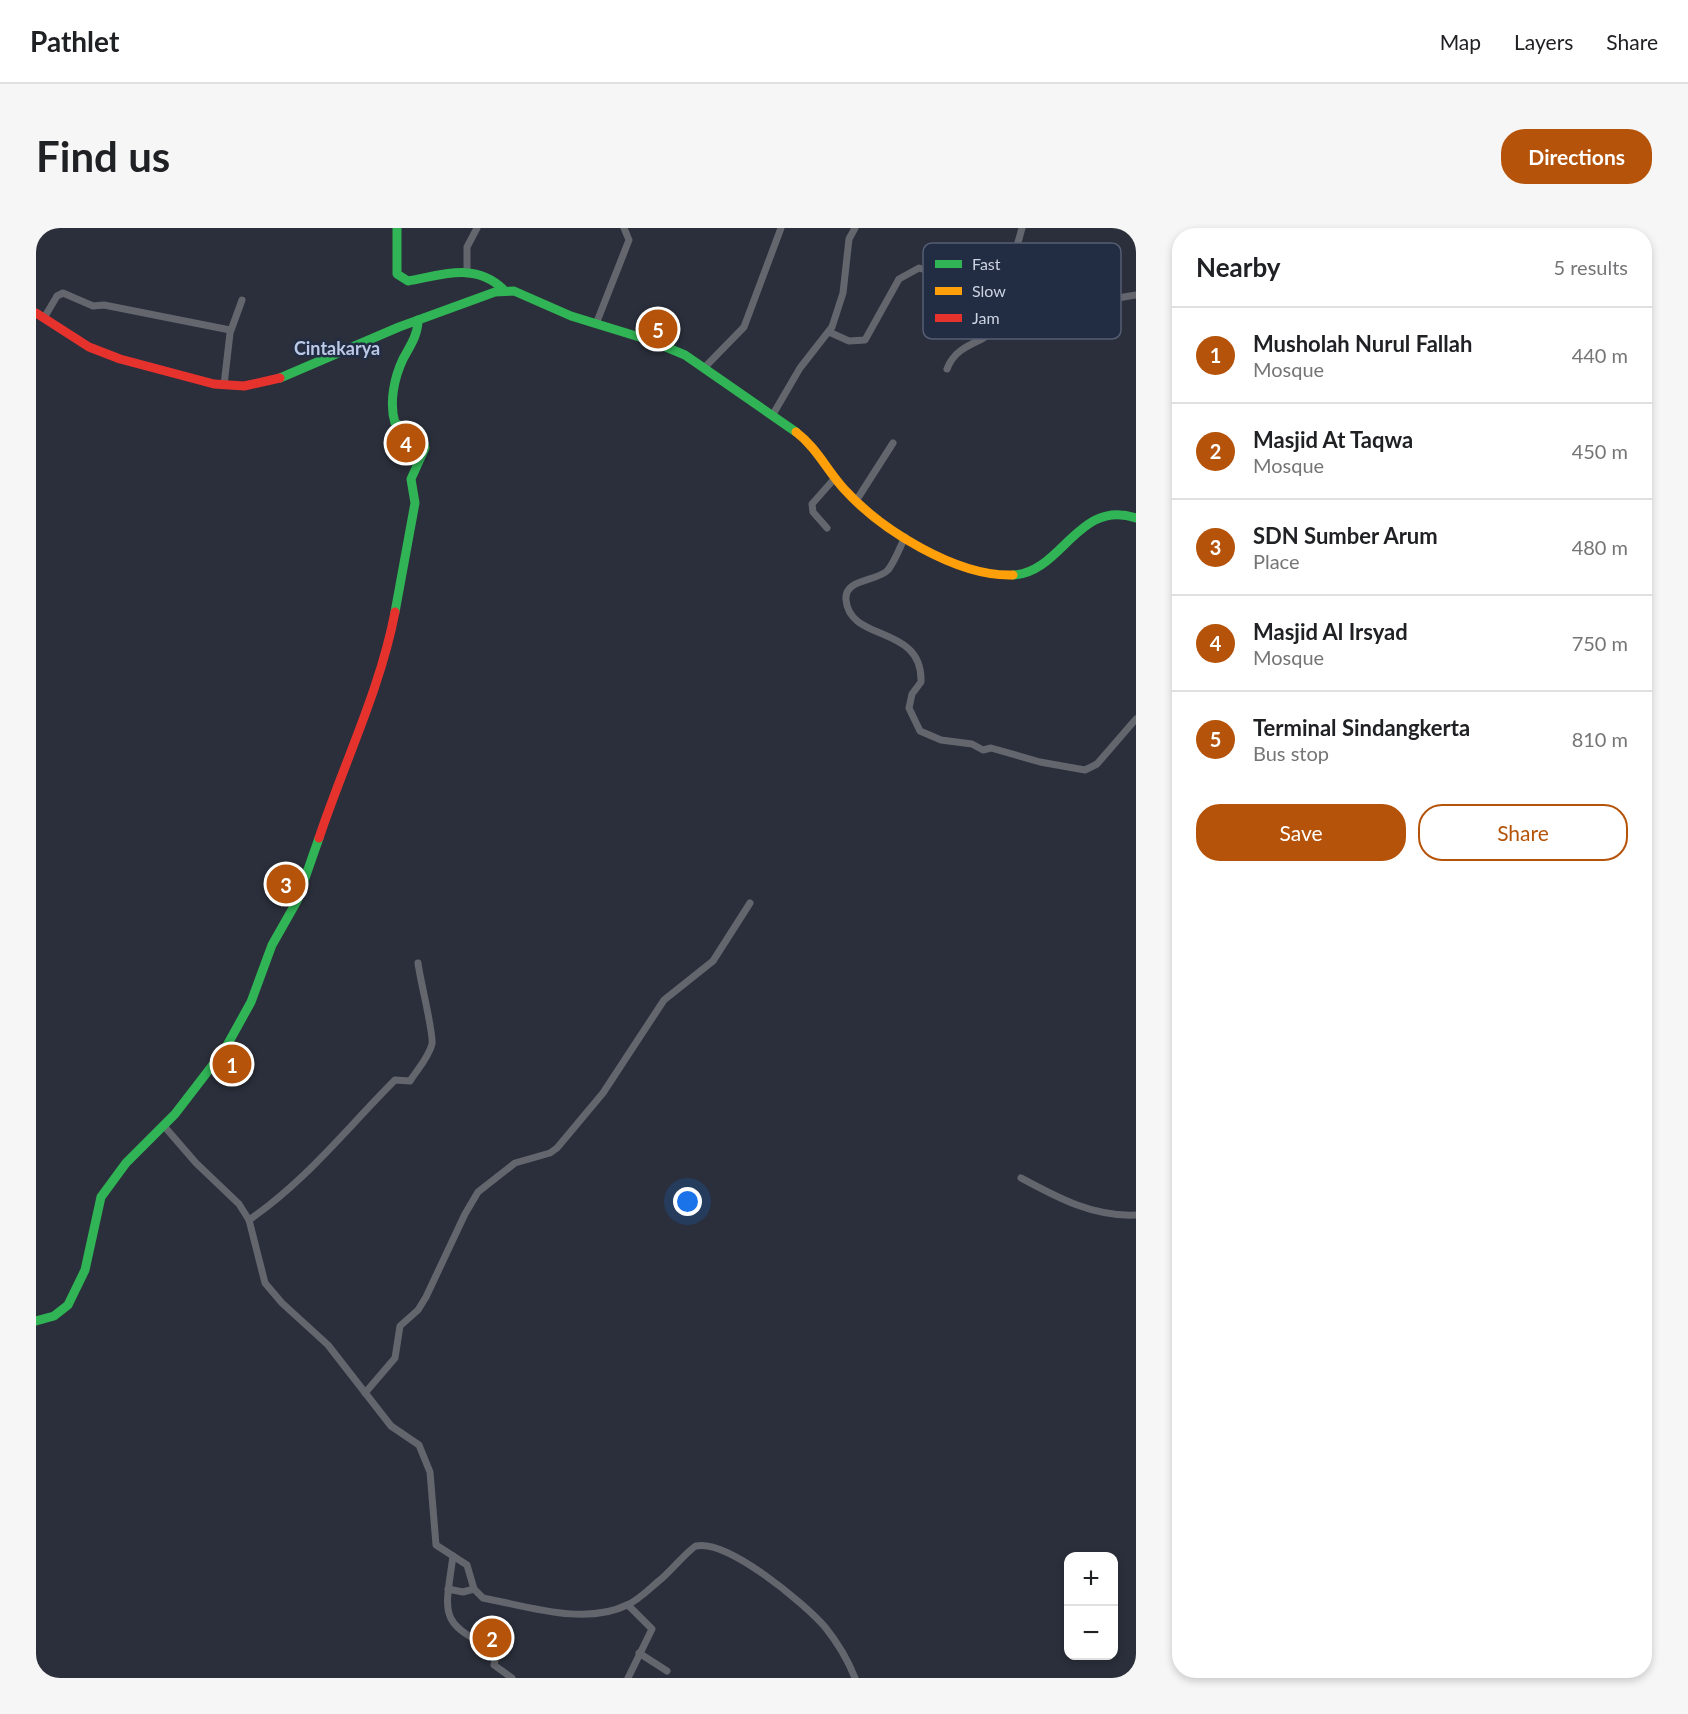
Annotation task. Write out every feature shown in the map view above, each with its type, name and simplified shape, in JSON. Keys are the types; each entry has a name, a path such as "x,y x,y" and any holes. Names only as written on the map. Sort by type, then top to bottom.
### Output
{"street":[{"path":"397,228 397,274 402,279 408,281 467,271 487,275 503,289 660,345 705,367 807,441 835,478 877,520 905,537 976,570 1007,576 1028,572 1041,565 1082,528 1106,514 1121,511 1136,518"},
{"path":"467,271 467,248 477,228"},
{"path":"596,324 629,240 624,228"},
{"path":"705,367 744,327 782,228"},
{"path":"772,416 800,368 829,332 838,314 845,283 849,239 855,228"},
{"path":"1018,243 1022,228"},
{"path":"829,332 849,341 865,340 899,279 919,268 923,269"},
{"path":"231,330 104,305 93,306 63,293 57,296 40,316 89,347 113,357 224,385 254,385 289,376 418,320 503,289"},
{"path":"1121,298 1136,295"},
{"path":"224,385 231,330 242,300"},
{"path":"36,1321 62,1312 73,1296 85,1270 101,1197 126,1163 164,1126 225,1049 250,1002 272,945 288,919 310,868 329,805 386,658 415,503 411,479 425,448 423,440 400,427 393,418 398,374 417,333 418,320"},
{"path":"947,369 957,353 981,339"},
{"path":"856,501 893,443"},
{"path":"827,528 813,512 812,504 835,478"},
{"path":"905,537 888,570 852,586 846,596 846,602 848,610 860,622 908,646 916,655 921,682 912,694 909,708 920,731 941,740 972,744 983,750 991,748 1040,762 1084,770 1097,764 1136,719"},
{"path":"365,1393 395,1358 400,1326 422,1303 478,1192 515,1163 550,1153 557,1148 603,1092 664,1000 713,961 750,903"},
{"path":"249,1220 289,1191 339,1142 395,1080 410,1081 414,1075 427,1055 432,1039 418,963"},
{"path":"164,1126 196,1163 228,1192 249,1220 265,1283 282,1303 328,1345 391,1426 419,1445 430,1472 435,1542 467,1565 474,1589 483,1598 554,1611 601,1612 628,1605 678,1565 691,1549 697,1546 714,1548 735,1556 811,1613 838,1646 855,1678"},
{"path":"1022,1178 1081,1207 1109,1214 1136,1215"},
{"path":"453,1556 446,1611 448,1617 471,1637 497,1650 494,1665 512,1678"},
{"path":"448,1589 462,1592 474,1589"},
{"path":"628,1605 652,1629 628,1678"},
{"path":"639,1653 667,1671"}],"traffic: fast":[{"path":"397,228 397,274 408,281 446,274 470,273 492,281 503,289"},
{"path":"280,378 399,327 495,292 514,291 571,316 649,340 685,355 796,432"},
{"path":"395,612 415,503 411,479 425,448 423,440 417,434 395,423 393,391 397,374 415,336 418,320"},
{"path":"1013,575 1030,571 1045,562 1085,527 1099,518 1116,515 1136,518"},
{"path":"36,1321 54,1316 68,1305 85,1270 101,1197 126,1163 175,1114 225,1049 251,1002 272,945 297,901 319,838"}],"traffic: slow":[{"path":"796,432 844,489 860,505 899,535 921,548 968,568 991,574 1013,575"}],"traffic: jam":[{"path":"36,313 89,347 120,359 214,384 244,386 280,378"},
{"path":"319,838 371,698 395,612"}],"place":[{"name":"Terminal Sindangkerta","path":"658,329"},
{"name":"Masjid Al Irsyad","path":"406,443"},
{"name":"SDN Sumber Arum","path":"286,884"},
{"name":"Musholah Nurul Fallah","path":"232,1064"},
{"name":"Masjid At Taqwa","path":"492,1638"}],"district":[{"name":"Cintakarya","path":"337,349"}]}
